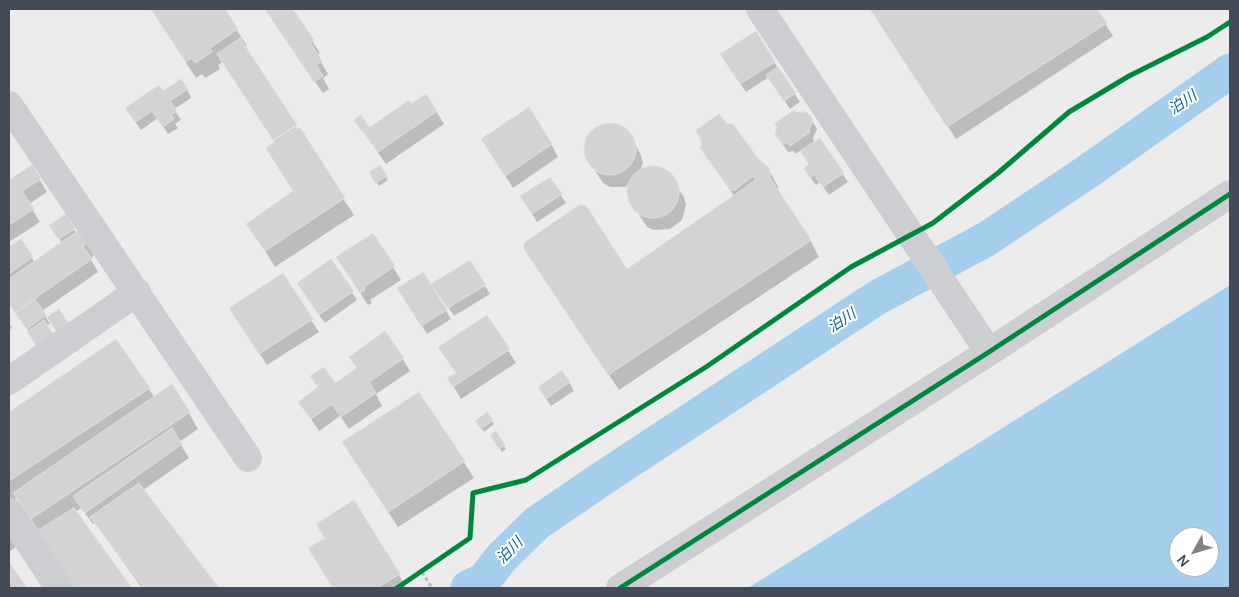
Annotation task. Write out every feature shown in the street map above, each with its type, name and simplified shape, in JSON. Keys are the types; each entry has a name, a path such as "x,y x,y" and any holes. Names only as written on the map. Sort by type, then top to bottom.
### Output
{"street":[{"path":"760,9 989,352"},
{"path":"9,104 248,458"},
{"path":"620,588 989,352 1230,194"},
{"path":"9,380 137,292"},
{"path":"9,512 59,588"}],"path":[{"path":"397,588 470,538 473,494 526,480 706,367 851,267 912,236 998,173 1069,112 1129,76 1207,38 1230,22"},
{"path":"422,572 432,588"}],"water":[{"path":"1230,285 1230,588 748,588"}],"building":[{"path":"151,9 225,9 238,29 210,48 212,52 195,63 192,58 186,62"},
{"path":"265,9 293,9 314,40 310,42 322,61 316,65 323,76 314,82"},
{"path":"870,9 1097,9 1107,23 947,127"},
{"path":"756,31 775,62 740,84 720,54"},
{"path":"240,38 297,125 273,140 217,54"},
{"path":"778,67 796,93 784,101 766,75"},
{"path":"181,79 188,89 170,101 177,111 171,115 174,119 163,127 152,111 135,122 125,108 159,85 163,91"},
{"path":"426,94 437,111 378,152 363,132 409,100 411,104"},
{"path":"529,107 552,144 505,176 481,139"},
{"path":"794,110 796,112 806,112 813,120 809,129 810,132 790,146 788,143 783,144 775,135 777,127 775,123"},
{"path":"719,114 727,124 733,124 757,157 770,169 770,178 810,238 810,241 608,375 524,249 524,243 579,205 583,205 587,207 627,269 756,180 753,176 735,190 730,190 700,148 702,142 696,130"},
{"path":"361,115 369,127 362,132 354,120"},
{"path":"605,123 615,123 629,130 636,144 636,154 629,168 615,175 605,175 595,171 588,164 584,154 584,144 588,134 595,127"},
{"path":"297,128 301,129 345,198 265,251 246,224 293,191 267,150 267,147"},
{"path":"820,138 844,173 823,187 814,175 810,178 804,168 809,164 800,151"},
{"path":"32,165 41,179 22,191 34,209 9,225 9,180"},
{"path":"380,165 387,176 375,183 369,172"},
{"path":"653,166 667,170 675,178 679,192 675,206 667,214 653,218 639,214 631,206 627,192 631,178 639,170"},
{"path":"550,177 562,194 532,214 520,196"},
{"path":"66,214 75,229 58,239 49,225"},
{"path":"79,230 88,242 83,246 92,259 15,312 9,303 9,279"},
{"path":"373,233 395,266 364,287 365,290 360,293 336,257"},
{"path":"21,239 33,257 9,274 9,247"},
{"path":"331,259 354,291 319,315 297,283"},
{"path":"470,260 486,285 448,308 431,284"},
{"path":"423,272 447,310 421,326 397,288"},
{"path":"283,273 313,319 259,354 229,308"},
{"path":"35,299 46,315 27,329 15,313"},
{"path":"59,309 71,327 59,335 47,317"},
{"path":"487,315 510,349 453,387 447,378 456,373 438,347"},
{"path":"44,320 55,337 39,349 27,332"},
{"path":"385,331 404,358 369,382 376,393 341,417 332,404 311,419 298,402 318,387 310,376 324,367 335,383 357,368 349,357"},
{"path":"116,339 150,388 9,481 9,412"},
{"path":"562,370 570,382 546,399 538,387"},
{"path":"172,384 190,412 31,519 13,493"},
{"path":"419,392 465,461 388,512 342,442"},
{"path":"487,412 493,420 481,429 475,421"},
{"path":"172,428 182,444 85,513 73,496"},
{"path":"496,431 505,445 499,449 490,435"},
{"path":"139,483 219,588 144,588 90,517"},
{"path":"354,500 400,574 377,588 333,588 308,548 325,538 316,524"},
{"path":"74,508 132,588 70,588 32,534"},
{"path":"9,562 27,588 9,588"}],"waterway":[{"name":"泊川","path":"468,588 484,580 502,557 537,523 603,478 878,297 985,240 1087,172 1230,71"}],"cycle path":[{"path":"397,588 470,538 473,493 526,480 706,367 851,267 933,223 998,173 1069,112 1129,76 1207,37 1230,22"},
{"path":"620,588 989,352 1230,194"}]}
